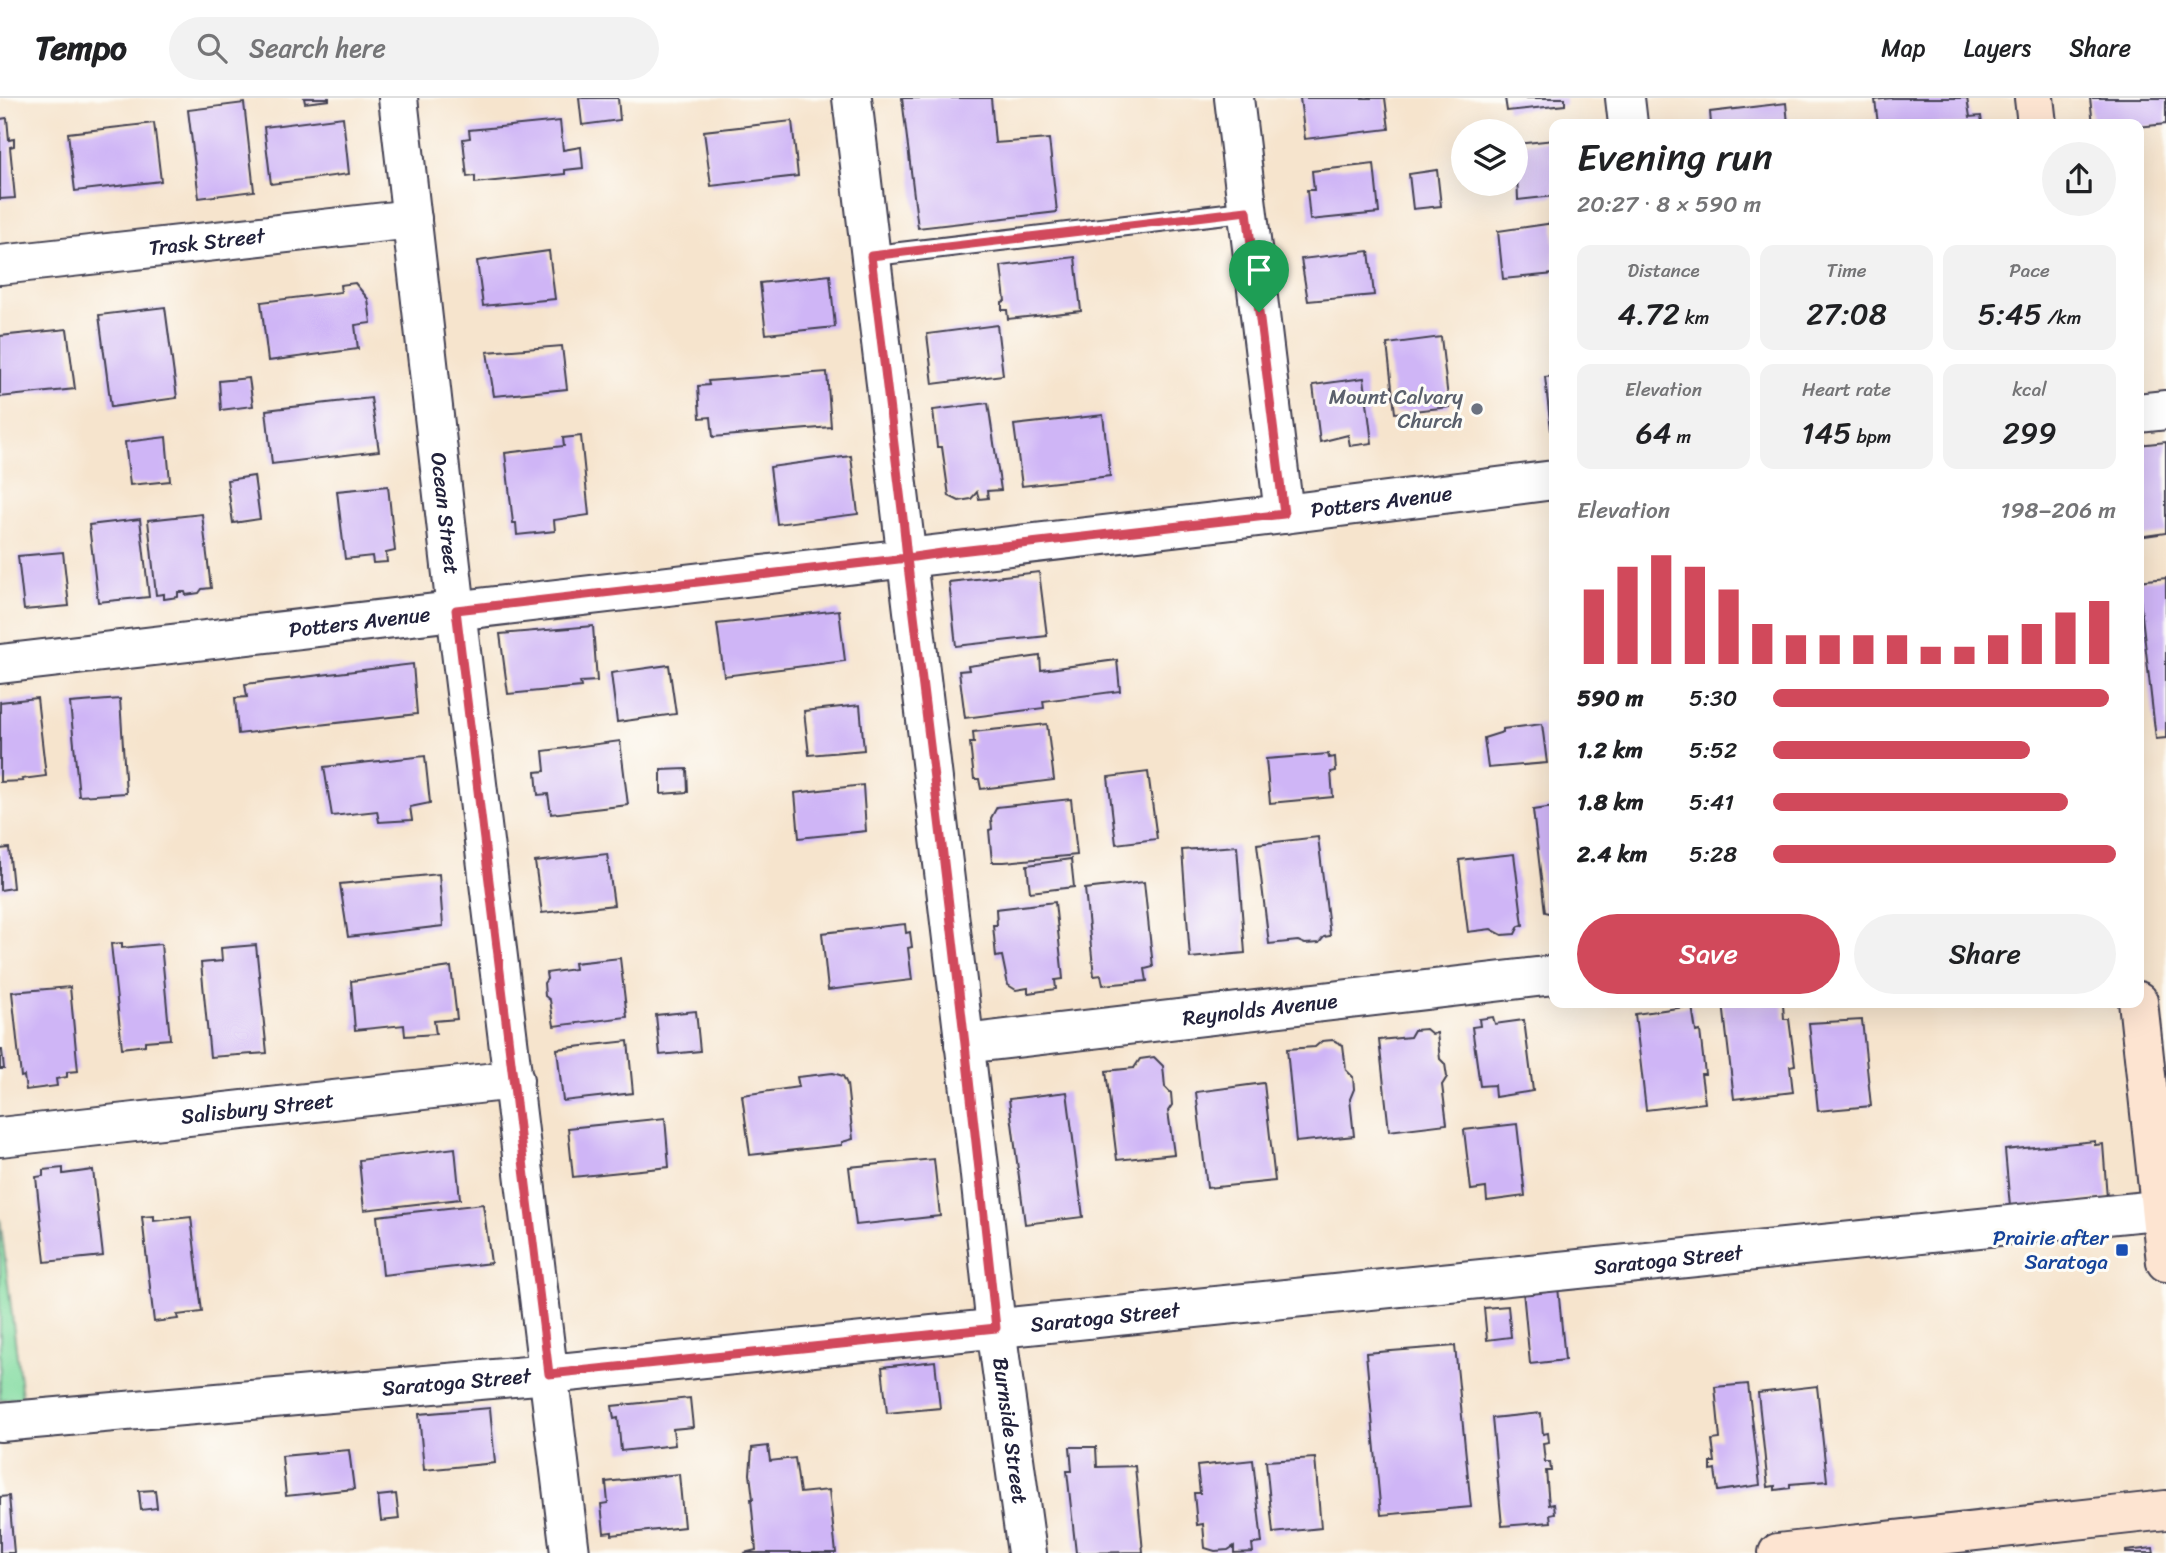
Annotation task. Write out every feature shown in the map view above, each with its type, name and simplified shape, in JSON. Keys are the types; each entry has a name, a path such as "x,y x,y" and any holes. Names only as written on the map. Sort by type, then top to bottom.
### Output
{"main road":[{"path":"2034,98 2036,119"},
{"path":"2139,1008 2163,1210 2166,1262"},
{"path":"1778,1553 2166,1510"}],"street":[{"name":"Ocean Street","path":"398,98 456,610 570,1553"},
{"name":"Burnside Street","path":"852,98 996,1328 1027,1553"},
{"path":"1234,98 1284,514"},
{"path":"1625,98 1627,119"},
{"name":"Trask Street","path":"0,265 412,219"},
{"path":"2144,412 2166,410"},
{"name":"Potters Avenue","path":"0,664 1549,481"},
{"name":"Reynolds Avenue","path":"964,1044 1549,976"},
{"name":"Salisbury Street","path":"0,1137 514,1080"},
{"name":"Saratoga Street","path":"0,1422 549,1374 2163,1210"}],"lane":[{"path":"871,256 1247,211"}],"green space":[{"path":"0,1218 22,1397 0,1400"}],"building":[{"path":"304,98 329,98 329,100 305,103"},
{"path":"579,98 618,98 620,120 582,125"},
{"path":"902,98 991,98 995,143 1049,139 1057,212 918,228"},
{"path":"1300,98 1385,98 1389,129 1305,139"},
{"path":"1505,98 1565,98 1565,105 1507,111"},
{"path":"1967,98 1970,117 1981,116 1981,119 1877,119 1875,100"},
{"path":"2090,98 2166,98 2166,124 2144,126 2144,119 2092,119"},
{"path":"244,103 254,191 199,198 188,110"},
{"path":"1786,103 1788,119 1711,119 1710,112"},
{"path":"343,117 349,174 271,184 264,127"},
{"path":"7,118 9,140 14,139 14,146 10,147 15,198 0,199 0,119"},
{"path":"560,121 563,150 581,147 583,168 565,170 565,174 475,183 475,176 467,177 463,139 470,138 469,130"},
{"path":"792,121 798,176 711,186 704,131"},
{"path":"154,123 161,181 75,191 68,133"},
{"path":"1549,141 1549,197 1518,200 1518,196 1528,196 1528,143"},
{"path":"1374,164 1379,213 1310,220 1307,190 1314,190 1312,171"},
{"path":"1437,170 1441,206 1413,209 1409,174"},
{"path":"1549,224 1549,274 1503,279 1498,231"},
{"path":"549,251 555,299 483,306 477,261"},
{"path":"1369,251 1374,295 1308,301 1301,259"},
{"path":"1075,257 1081,311 1008,319 1007,310 1002,310 1002,302 1005,301 1001,266"},
{"path":"830,275 835,327 766,334 760,283"},
{"path":"355,283 368,299 371,323 355,325 358,349 268,361 261,302 341,292 340,285"},
{"path":"165,307 177,398 111,407 99,315"},
{"path":"997,325 1003,375 933,384 927,334"},
{"path":"67,329 75,389 0,397 0,336"},
{"path":"1441,337 1449,407 1395,413 1387,344"},
{"path":"562,346 567,389 494,396 487,352"},
{"path":"827,372 831,427 713,437 711,417 700,418 698,386 709,385 708,381"},
{"path":"1545,377 1549,377 1549,412"},
{"path":"249,378 253,406 221,410 219,381"},
{"path":"1364,378 1372,443 1350,446 1348,435 1320,442 1313,385"},
{"path":"371,398 379,451 272,464 266,410"},
{"path":"988,403 1001,490 987,491 988,498 979,499 977,492 971,499 959,501 949,496 942,447 937,447 933,410"},
{"path":"1103,415 1110,476 1022,486 1014,425"},
{"path":"581,436 589,515 554,520 555,531 517,535 516,523 513,523 505,453 564,446 563,438"},
{"path":"166,437 170,481 130,485 125,442"},
{"path":"2166,442 2166,533 2144,536 2144,444"},
{"path":"851,456 858,514 777,524 770,467"},
{"path":"254,476 260,519 233,523 227,480"},
{"path":"388,486 395,551 386,553 387,562 373,563 372,556 345,559 337,491"},
{"path":"202,514 211,588 186,595 185,592 178,592 178,597 164,599 164,594 156,595 148,520"},
{"path":"140,519 149,597 98,602 89,525"},
{"path":"63,552 69,606 24,610 18,556"},
{"path":"1039,572 1047,636 956,646 949,582"},
{"path":"2166,578 2166,738 2156,739 2144,634 2144,580"},
{"path":"839,610 845,661 724,676 717,624"},
{"path":"593,626 597,681 580,682 581,687 508,694 500,634"},
{"path":"1040,656 1041,670 1117,660 1120,691 1043,701 1044,708 965,718 959,671 969,670 968,666"},
{"path":"413,664 417,714 238,734 235,698 247,697 245,684"},
{"path":"669,665 676,714 617,722 611,673"},
{"path":"37,698 46,776 0,782 0,702"},
{"path":"120,699 126,793 79,796 70,703"},
{"path":"860,705 864,750 809,755 804,711"},
{"path":"1047,724 1054,780 981,789 979,779 974,779 970,743 974,743 973,732"},
{"path":"1542,724 1547,763 1488,768 1484,738 1503,732 1503,729"},
{"path":"620,741 628,805 551,814 548,794 538,795 536,772 545,771 543,751"},
{"path":"1328,754 1329,758 1335,757 1336,771 1331,772 1333,797 1270,803 1266,759"},
{"path":"425,756 430,803 410,807 412,820 379,822 377,811 332,816 324,767"},
{"path":"687,769 688,792 661,794 661,770"},
{"path":"1148,772 1157,839 1116,844 1108,777"},
{"path":"863,785 866,831 799,838 795,793"},
{"path":"1071,799 1077,855 992,862 989,830 992,829 991,818 997,807"},
{"path":"1549,808 1549,913 1545,912 1533,810"},
{"path":"1318,837 1330,936 1324,937 1319,943 1305,944 1298,941 1269,944 1257,844"},
{"path":"1237,846 1245,953 1190,958 1182,850"},
{"path":"9,848 13,888 0,890 0,849"},
{"path":"607,854 614,905 542,913 535,862"},
{"path":"1514,854 1523,925 1519,926 1515,934 1502,935 1491,929 1468,932 1459,860"},
{"path":"1071,859 1074,887 1030,892 1027,865"},
{"path":"439,874 443,926 348,937 340,884"},
{"path":"1144,882 1153,967 1145,969 1147,981 1103,985 1101,975 1094,976 1085,889"},
{"path":"1055,902 1063,979 1055,980 1056,989 1028,993 1028,988 1016,990 1008,985 1002,956 996,957 993,925 997,925 996,909"},
{"path":"905,924 906,933 910,932 912,947 908,948 912,980 828,990 822,933"},
{"path":"122,943 122,948 161,944 170,1039 145,1041 145,1045 122,1048 111,944"},
{"path":"256,945 267,1053 210,1057 201,963 222,961 221,948"},
{"path":"620,958 627,1017 554,1026 550,1000 545,996 546,973 575,969 574,963"},
{"path":"451,967 457,1019 434,1021 436,1034 405,1036 404,1025 355,1030 351,981"},
{"path":"70,987 78,1071 67,1072 67,1077 56,1079 57,1086 26,1090 24,1076 21,1077 12,992"},
{"path":"1692,1008 1696,1032 1700,1031 1705,1103 1646,1110 1635,1014"},
{"path":"1724,1008 1783,1008 1784,1019 1789,1019 1795,1065 1790,1066 1793,1092 1734,1099"},
{"path":"696,1011 700,1051 660,1055 656,1015"},
{"path":"1493,1017 1495,1024 1524,1020 1533,1091 1495,1097 1494,1085 1480,1086 1472,1027 1480,1026 1479,1019"},
{"path":"1862,1020 1871,1106 1818,1111 1809,1023"},
{"path":"1426,1029 1432,1034 1437,1033 1440,1059 1445,1064 1447,1077 1442,1085 1447,1124 1389,1131 1379,1040 1410,1037 1414,1030"},
{"path":"1333,1040 1343,1045 1346,1070 1353,1077 1354,1089 1350,1099 1354,1136 1296,1142 1287,1049 1315,1047 1322,1041"},
{"path":"628,1041 633,1093 563,1101 557,1049"},
{"path":"2,1050 4,1069 0,1069"},
{"path":"1154,1057 1163,1066 1165,1087 1171,1093 1172,1105 1168,1111 1174,1154 1117,1160 1106,1071 1134,1068 1140,1059"},
{"path":"833,1073 843,1076 847,1084 853,1139 842,1142 842,1145 750,1155 742,1095 799,1087 797,1077"},
{"path":"1264,1083 1275,1181 1207,1188 1196,1092"},
{"path":"1067,1092 1083,1217 1025,1224 1009,1099"},
{"path":"665,1118 669,1167 573,1177 568,1128"},
{"path":"1517,1124 1525,1196 1487,1201 1486,1188 1471,1190 1464,1130"},
{"path":"2095,1141 2095,1145 2103,1144 2107,1198 2010,1207 2005,1150"},
{"path":"455,1148 460,1199 364,1210 359,1160"},
{"path":"934,1159 940,1216 856,1225 849,1167"},
{"path":"63,1168 63,1174 93,1170 103,1256 45,1262 36,1177 43,1176 43,1170"},
{"path":"483,1204 491,1263 383,1275 377,1216"},
{"path":"154,1216 154,1221 191,1217 202,1312 177,1315 178,1319 154,1322 142,1217"},
{"path":"1558,1287 1565,1360 1530,1364 1523,1291"},
{"path":"1508,1306 1511,1337 1487,1340 1484,1308"},
{"path":"1455,1346 1471,1507 1381,1515 1366,1353"},
{"path":"935,1361 940,1408 887,1413 882,1367"},
{"path":"1748,1384 1760,1485 1718,1491 1715,1470 1711,1471 1711,1462 1715,1462 1712,1440 1720,1439 1715,1387"},
{"path":"1817,1386 1827,1481 1790,1484 1790,1488 1775,1490 1775,1486 1768,1487 1758,1393"},
{"path":"690,1398 693,1427 673,1429 675,1445 621,1451 618,1418 614,1419 612,1406"},
{"path":"490,1408 495,1463 424,1470 419,1414"},
{"path":"1541,1413 1543,1434 1548,1433 1549,1442 1543,1443 1545,1462 1550,1462 1551,1471 1546,1471 1549,1505 1554,1504 1555,1513 1550,1514 1551,1522 1502,1526 1492,1418"},
{"path":"768,1446 770,1461 795,1458 800,1493 829,1490 836,1553 744,1553 756,1550 750,1474 752,1448"},
{"path":"1070,1447 1096,1447 1097,1467 1135,1466 1143,1552 1076,1553 1067,1471 1072,1471"},
{"path":"349,1450 354,1489 286,1496 282,1456"},
{"path":"1315,1458 1321,1528 1273,1533 1266,1461"},
{"path":"1253,1460 1262,1543 1252,1544 1253,1552 1234,1553 1234,1546 1228,1550 1215,1551 1205,1548 1203,1524 1197,1525 1194,1493 1200,1493 1197,1466"},
{"path":"679,1474 684,1527 612,1535 612,1532 604,1533 601,1504 608,1503 606,1482"},
{"path":"155,1490 157,1508 141,1510 139,1491"},
{"path":"396,1494 399,1519 381,1521 378,1496"},
{"path":"9,1496 14,1553 0,1553 0,1497"},
{"path":"2153,1548 2154,1553 2126,1553 2126,1551"}],"place":[{"name":"Mount Calvary Church","path":"1477,409"},
{"name":"Prairie after Saratoga","path":"2122,1250"}],"route":[{"path":"1259,312 1247,211 871,256 903,518 907,558 964,1044 979,1166 996,1328 549,1374 456,610 907,558 942,553 1284,514 1259,312"}]}
